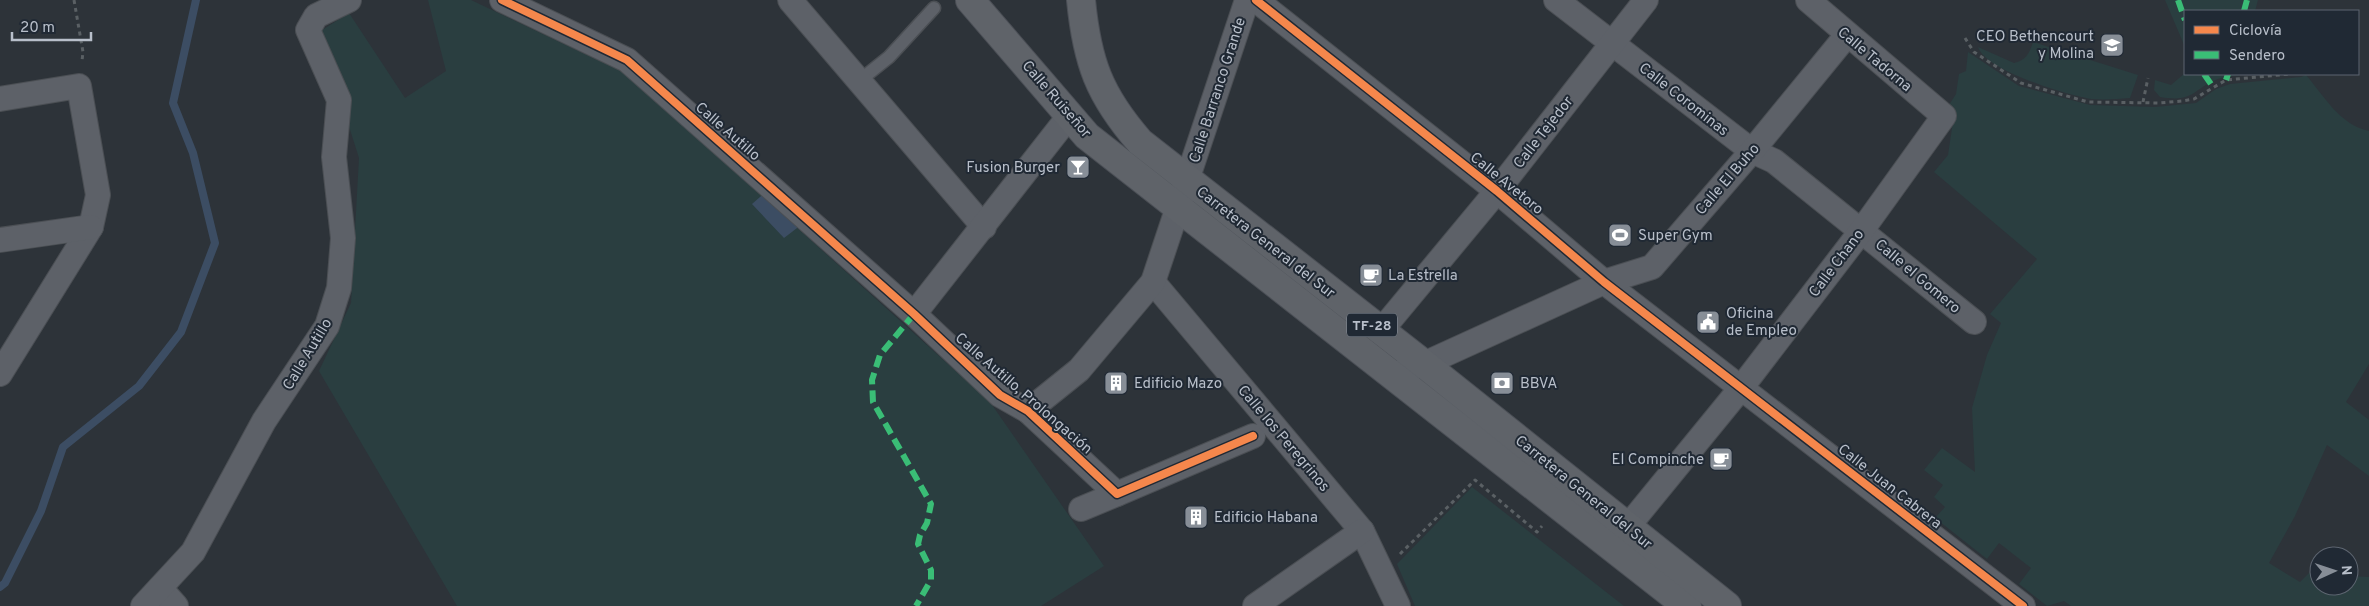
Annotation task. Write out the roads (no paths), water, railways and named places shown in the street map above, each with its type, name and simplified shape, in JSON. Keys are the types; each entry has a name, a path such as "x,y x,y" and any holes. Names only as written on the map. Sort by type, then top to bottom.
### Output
{"main road":[{"name":"Calle Ruiseñor","path":"970,0 1087,136 1177,207"},
{"name":"Carretera General del Sur","path":"1081,0 1084,35 1100,86 1117,115 1140,142 1380,332 1424,364 1620,537 1687,606"},
{"name":"Carretera General del Sur","path":"1177,207 1393,375 1620,537 1727,606"}],"street":[{"name":"Calle Autillo","path":"143,606 193,552 264,421 327,326 334,307 340,288 343,238 334,157 339,100 308,30 316,16 349,0"},
{"name":"Calle Autillo","path":"502,0 627,60 914,314"},
{"path":"790,0 984,227"},
{"name":"Calle Barranco Grande","path":"1153,282 1247,0"},
{"name":"Calle Avetoro","path":"1256,0 1496,192 1604,282 1741,388"},
{"name":"Calle Corominas","path":"1556,0 1752,151 1774,161 1862,230"},
{"name":"Calle Tejedor","path":"1380,332 1496,192 1646,0"},
{"name":"Calle Tadorna","path":"1808,0 1944,116"},
{"name":"Calle El Buho","path":"1393,375 1424,364 1604,282 1652,267 1752,151 1847,35"},
{"path":"0,99 79,86 98,195 91,227 0,374"},
{"path":"914,314 1070,115"},
{"name":"Calle Chano","path":"1620,537 1741,388 1862,230 1944,116"},
{"path":"0,240 91,227"},
{"name":"Calle el Gomero","path":"1862,230 1974,322"},
{"path":"1028,411 1079,370 1153,282"},
{"name":"Calle los Peregrinos","path":"1153,282 1362,531 1398,606"},
{"name":"Calle Autillo, Prolongación","path":"914,314 1000,394 1028,411 1117,494"},
{"name":"Calle Juan Cabrera","path":"1741,388 2023,606"},
{"path":"1081,509 1253,436"},
{"path":"1255,606 1362,531"},
{"path":"160,588 176,606"}],"lane":[{"path":"859,81 889,57 934,8"}],"water":[{"path":"768,190 801,225 784,238 752,204"}],"waterway":[{"path":"0,587 5,583 41,511 63,447 139,386 181,332 215,243 193,153 173,103 196,0"}],"place":[{"name":"CEO Bethencourt y Molina","path":"2112,45"},
{"name":"Fusion Burger","path":"1078,167"},
{"name":"Super Gym","path":"1620,235"},
{"name":"La Estrella","path":"1371,275"},
{"name":"Oficina de Empleo","path":"1708,322"},
{"name":"Edificio Mazo","path":"1116,383"},
{"name":"BBVA","path":"1502,383"},
{"name":"El Compinche","path":"1721,459"},
{"name":"Edificio Habana","path":"1196,517"}]}
